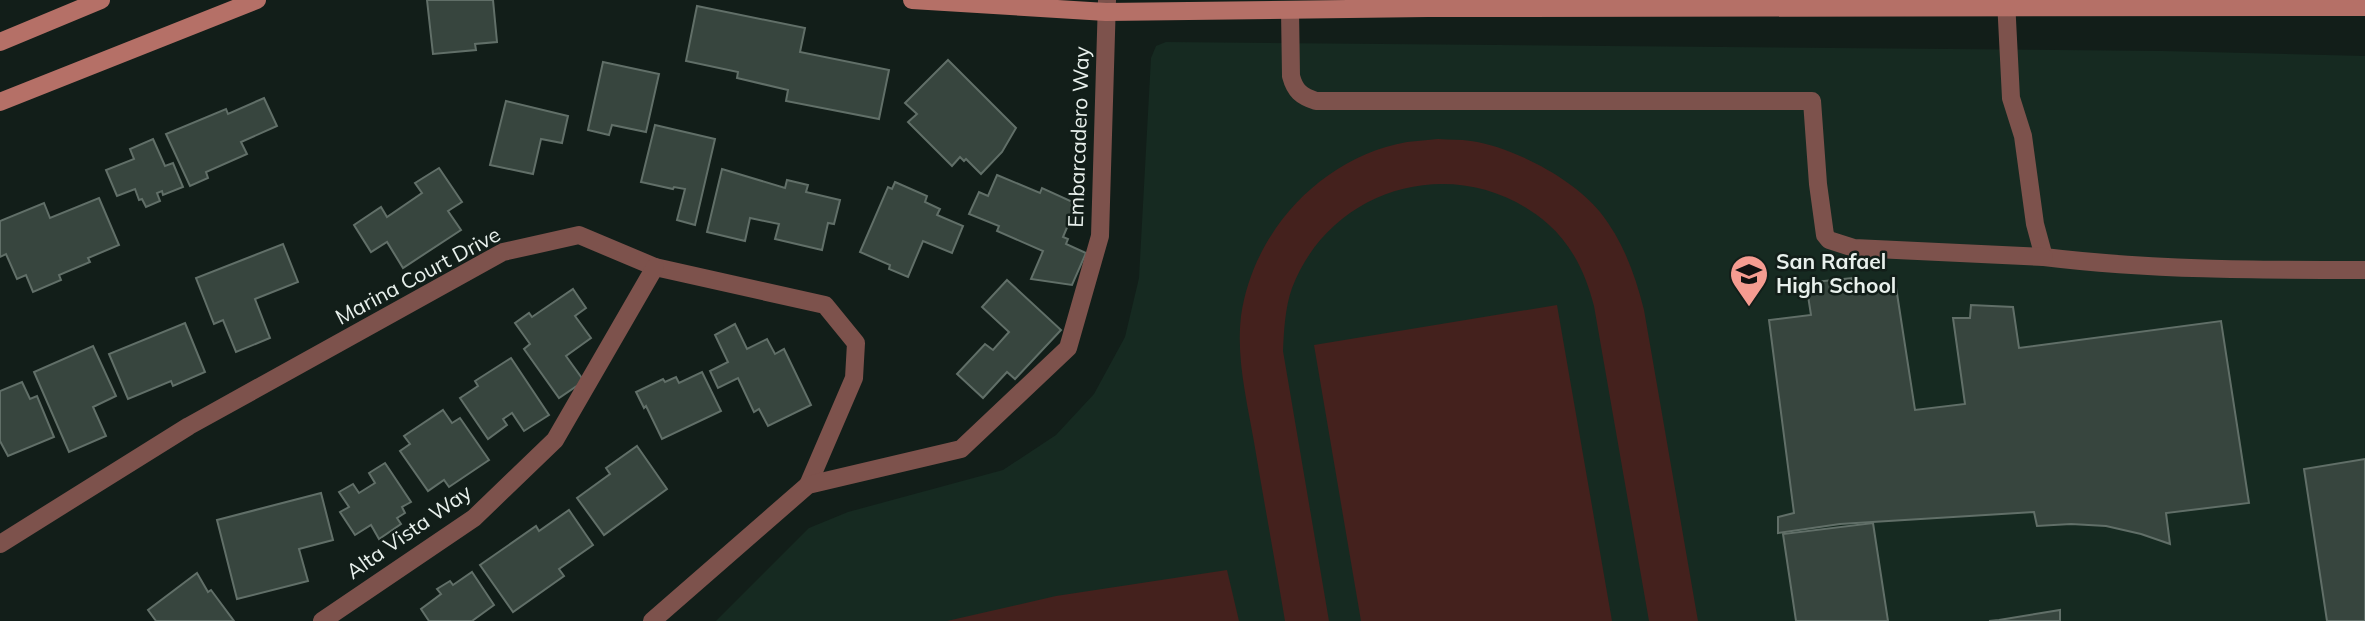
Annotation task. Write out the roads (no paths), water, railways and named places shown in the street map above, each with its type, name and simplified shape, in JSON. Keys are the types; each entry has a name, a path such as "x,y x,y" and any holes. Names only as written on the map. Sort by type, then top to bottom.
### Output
{"main road":[{"path":"0,42 101,0"},
{"path":"0,102 257,0"},
{"path":"912,0 1290,10 2006,4 2365,7"}],"street":[{"path":"2006,4 2011,99 2023,136 2035,223 2044,257"},
{"name":"Embarcadero Way","path":"652,621 808,485 961,449 1068,348 1100,236 1106,6"},
{"path":"1290,10 1293,85 1302,96 1316,100 1812,101 1825,236 1829,240 1854,248 2044,257 2091,263 2226,271 2365,270"},
{"name":"Marina Court Drive","path":"0,544 189,426 503,252 579,235 655,267 825,304 856,343 854,378 808,485"},
{"name":"Alta Vista Way","path":"322,621 474,518 555,440 655,267"}],"place":[{"name":"San Rafael High School","path":"1749,308"}]}
